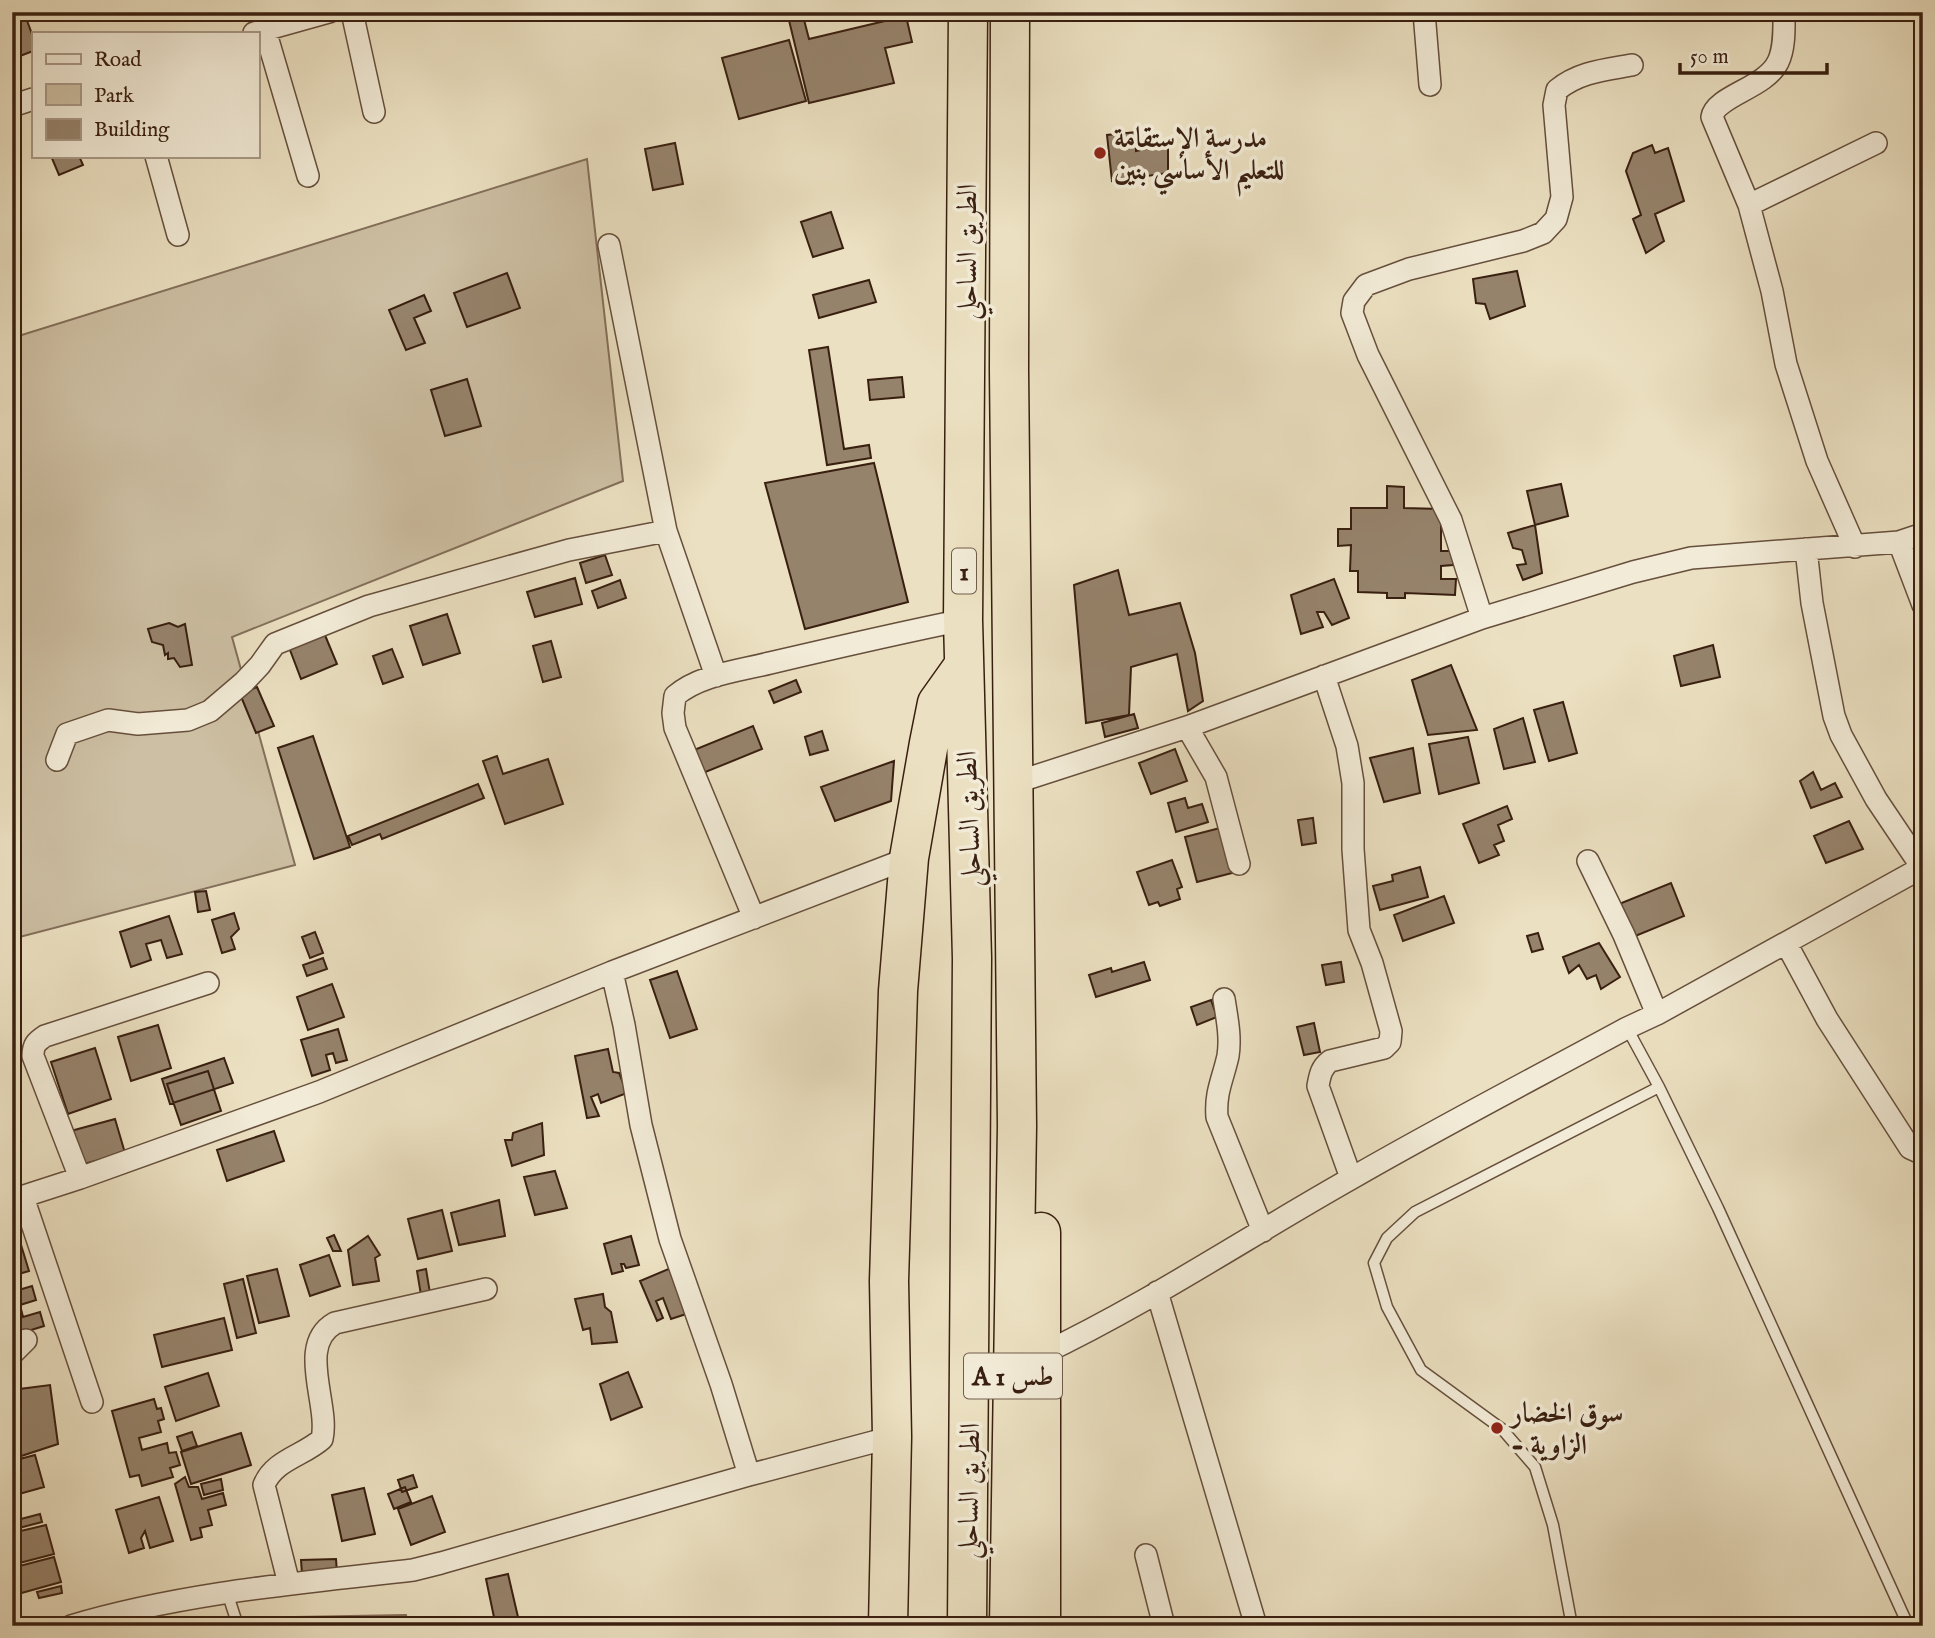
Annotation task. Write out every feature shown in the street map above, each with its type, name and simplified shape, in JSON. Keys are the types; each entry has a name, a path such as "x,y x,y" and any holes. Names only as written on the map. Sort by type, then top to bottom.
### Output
{"highway":[{"name":"الطريق الساحلي","path":"967,1626 972,958 963,620 968,12"},
{"name":"الطريق الساحلي","path":"1009,1626 1017,1126 1009,370 1010,12"},
{"path":"888,1626 892,1437 892,1122 898,991 909,858 937,703 964,664"},
{"path":"1015,918 1036,1026 1040,1078 1041,1626"}],"street":[{"path":"308,176 260,32 329,12"},
{"path":"352,12 374,112"},
{"path":"1424,12 1430,85"},
{"path":"1784,12 1782,46 1774,69 1749,89 1717,104 1712,117 1749,205 1772,291 1790,376 1817,461 1855,547"},
{"path":"1482,618 1451,520 1368,355 1352,313 1354,301 1366,285 1409,269 1522,241 1543,233 1556,219 1562,197 1554,105 1557,90 1587,72 1632,65"},
{"path":"12,106 32,99"},
{"path":"1749,205 1876,143"},
{"path":"157,158 178,235"},
{"path":"609,245 666,531 716,676"},
{"path":"57,760 67,734 108,720 138,724 188,720 210,711 244,682 275,644 369,606 569,550 666,531"},
{"path":"1014,783 1187,727 1482,618 1576,588 1691,558 1855,547 1899,542 1923,534"},
{"path":"1899,542 1923,606"},
{"path":"1042,1354 1078,1337 1351,1178 1922,868 1876,799 1841,735 1834,716 1812,603 1806,549"},
{"path":"754,918 675,728 674,696 686,686 716,676 860,641 963,620"},
{"path":"1324,676 1347,746 1353,783 1353,849 1359,930 1372,963 1391,1031 1390,1042 1384,1048 1329,1061 1320,1074 1318,1086 1351,1178"},
{"path":"1187,727 1216,777 1239,864"},
{"path":"92,1402 18,1198 319,1092 611,972 909,858"},
{"path":"1588,861 1624,935 1657,1014"},
{"path":"1786,943 1827,1019 1910,1148 1923,1154"},
{"path":"611,972 624,1026 641,1125 666,1226 721,1384 749,1475"},
{"path":"80,1178 33,1056 33,1047 45,1036 208,983"},
{"path":"1224,999 1230,1034 1228,1056 1216,1098 1217,1117 1263,1231"},
{"path":"289,1584 264,1485 268,1475 279,1465 322,1439 316,1351 321,1336 335,1323 486,1289"},
{"path":"1157,1292 1256,1626"},
{"path":"71,1626 114,1613 227,1592 413,1570 892,1437"},
{"path":"1146,1555 1164,1626"}],"lane":[{"path":"1627,1028 1718,1208 1908,1625"},
{"path":"1572,1626 1553,1525 1535,1467 1502,1429 1420,1370 1387,1307 1374,1263 1387,1238 1415,1212 1659,1087"},
{"path":"227,1592 238,1626"}],"green space":[{"path":"587,159 623,481 232,637 295,865 12,939 12,338"},
{"path":"406,1615 408,1626 234,1626 294,1617"}],"building":[{"path":"787,12 802,12 809,39 906,16 912,42 885,48 894,83 809,103"},
{"path":"25,15 32,34 32,51 12,59 12,20"},
{"path":"789,40 806,101 739,119 722,58"},
{"path":"1136,132 1136,151 1168,144 1168,173 1112,181 1107,135"},
{"path":"675,143 683,184 653,190 645,149"},
{"path":"1652,145 1655,153 1668,148 1684,201 1655,214 1664,241 1646,253 1633,219 1641,215 1626,171 1633,153"},
{"path":"52,158 80,158 83,165 59,175"},
{"path":"831,212 843,248 813,257 801,222"},
{"path":"1517,271 1525,306 1490,319 1485,304 1476,303 1473,279"},
{"path":"507,273 520,308 467,327 454,293"},
{"path":"869,280 876,302 819,318 813,295"},
{"path":"424,295 431,311 414,318 425,343 406,350 389,310"},
{"path":"828,347 844,449 869,445 871,458 827,465 809,350"},
{"path":"902,377 904,397 870,400 868,380"},
{"path":"467,379 481,426 445,436 431,390"},
{"path":"874,463 908,602 805,629 765,483"},
{"path":"1561,484 1568,516 1535,525 1527,491"},
{"path":"1387,486 1404,487 1404,508 1441,509 1441,551 1453,551 1453,565 1441,566 1441,579 1456,579 1455,595 1405,593 1405,598 1387,598 1387,593 1358,592 1358,571 1350,571 1351,545 1338,546 1338,529 1351,529 1351,508 1387,508"},
{"path":"1535,525 1542,573 1523,580 1517,565 1526,564 1522,550 1513,548 1508,533"},
{"path":"605,555 612,575 586,583 580,563"},
{"path":"1118,570 1129,615 1180,603 1195,653 1203,701 1188,711 1177,654 1131,667 1129,715 1086,723 1074,585"},
{"path":"575,578 582,604 535,617 527,592"},
{"path":"1334,579 1349,618 1332,625 1324,612 1317,612 1323,627 1301,634 1291,595"},
{"path":"620,580 626,598 598,608 592,591"},
{"path":"447,614 460,653 423,665 410,626"},
{"path":"169,623 178,627 185,624 192,665 180,667 174,658 168,659 163,645 152,642 148,629"},
{"path":"322,628 337,664 301,679 287,642"},
{"path":"551,641 561,677 543,682 533,646"},
{"path":"1713,645 1720,677 1681,686 1674,656"},
{"path":"392,649 403,677 383,684 373,656"},
{"path":"1451,665 1477,730 1428,735 1412,680"},
{"path":"796,680 801,692 774,703 769,691"},
{"path":"257,687 274,726 256,733 240,694"},
{"path":"1563,702 1577,753 1549,761 1534,710"},
{"path":"1134,714 1138,728 1105,737 1102,723"},
{"path":"1523,718 1535,762 1504,769 1494,729"},
{"path":"753,726 762,749 703,773 694,750"},
{"path":"822,731 828,750 810,755 805,737"},
{"path":"313,736 350,847 314,859 278,748"},
{"path":"1468,737 1479,783 1439,794 1429,744"},
{"path":"1413,748 1420,793 1384,802 1370,758"},
{"path":"1175,749 1187,781 1151,794 1139,763"},
{"path":"497,756 503,774 548,759 563,804 505,824 483,761"},
{"path":"894,761 891,801 835,821 821,787"},
{"path":"1813,772 1821,790 1835,783 1842,797 1811,808 1800,781"},
{"path":"478,784 484,798 382,839 380,834 352,845 348,836"},
{"path":"1185,798 1188,808 1202,804 1208,822 1176,832 1168,803"},
{"path":"1507,806 1512,819 1498,825 1504,841 1494,845 1499,855 1479,863 1463,824"},
{"path":"1313,818 1316,843 1302,845 1298,820"},
{"path":"1849,821 1863,849 1826,863 1814,836"},
{"path":"1220,828 1232,873 1197,882 1185,837"},
{"path":"1172,860 1182,887 1177,889 1180,899 1160,906 1158,902 1149,905 1137,872"},
{"path":"1420,867 1428,897 1380,910 1373,886 1393,881 1392,875"},
{"path":"1671,883 1684,916 1633,937 1619,904"},
{"path":"206,891 210,910 198,912 195,892"},
{"path":"1444,896 1454,923 1403,941 1394,915"},
{"path":"234,913 239,929 231,937 235,949 222,953 212,920"},
{"path":"169,916 182,954 167,958 161,940 146,944 151,960 131,967 120,932"},
{"path":"315,932 323,953 310,958 302,937"},
{"path":"1538,933 1543,949 1532,952 1527,936"},
{"path":"1599,943 1620,977 1601,989 1596,975 1587,979 1579,965 1569,973 1563,957"},
{"path":"323,958 327,969 307,976 303,965"},
{"path":"1144,962 1150,980 1096,997 1089,975 1111,968 1112,972"},
{"path":"1341,962 1344,982 1326,985 1322,965"},
{"path":"677,971 697,1029 670,1038 650,980"},
{"path":"332,984 344,1017 308,1030 297,997"},
{"path":"1211,1000 1217,1017 1197,1025 1191,1007"},
{"path":"1314,1023 1320,1052 1304,1055 1297,1027"},
{"path":"158,1025 171,1068 131,1081 118,1037"},
{"path":"338,1029 347,1060 336,1063 333,1053 326,1055 330,1070 312,1076 301,1040"},
{"path":"95,1048 111,1099 68,1114 51,1062"},
{"path":"608,1049 613,1072 619,1073 627,1093 601,1103 598,1094 591,1097 599,1116 587,1118 575,1056"},
{"path":"224,1058 233,1083 170,1104 162,1079"},
{"path":"208,1071 221,1111 181,1125 167,1084"},
{"path":"12,1114 21,1141 12,1144"},
{"path":"115,1119 125,1153 77,1166 67,1132"},
{"path":"542,1123 544,1155 512,1166 505,1140 512,1140 513,1133"},
{"path":"274,1131 284,1161 227,1181 217,1150"},
{"path":"555,1171 567,1208 535,1215 524,1177"},
{"path":"499,1200 505,1236 459,1245 451,1213"},
{"path":"442,1210 452,1251 418,1259 408,1219"},
{"path":"18,1235 29,1271 12,1276 12,1237"},
{"path":"334,1235 341,1251 333,1251 327,1238"},
{"path":"368,1236 380,1255 375,1258 379,1281 353,1285 348,1250"},
{"path":"631,1236 639,1265 626,1268 621,1264 623,1271 612,1274 604,1244"},
{"path":"329,1255 340,1286 310,1296 300,1265"},
{"path":"671,1268 686,1314 671,1319 663,1298 656,1301 663,1318 657,1321 640,1281"},
{"path":"277,1269 289,1316 259,1323 247,1276"},
{"path":"426,1269 430,1293 421,1295 417,1271"},
{"path":"243,1279 256,1333 237,1338 224,1284"},
{"path":"32,1286 36,1300 20,1305 23,1317 40,1312 44,1326 12,1336 12,1292"},
{"path":"603,1294 605,1307 611,1312 617,1342 592,1344 590,1328 583,1330 575,1299"},
{"path":"224,1318 232,1350 162,1367 154,1335"},
{"path":"628,1372 642,1407 611,1420 600,1384"},
{"path":"208,1373 219,1406 176,1421 165,1387"},
{"path":"50,1385 58,1444 12,1459 12,1390"},
{"path":"154,1399 157,1409 161,1408 164,1419 158,1421 161,1432 139,1438 142,1450 167,1443 169,1453 176,1452 180,1465 170,1468 173,1477 142,1486 139,1475 130,1477 112,1411"},
{"path":"192,1432 197,1446 182,1451 177,1437"},
{"path":"241,1433 251,1465 191,1484 181,1452"},
{"path":"35,1455 44,1487 12,1496 12,1461"},
{"path":"413,1475 417,1487 402,1492 398,1480"},
{"path":"185,1477 189,1487 198,1487 202,1499 223,1493 226,1505 208,1510 212,1525 200,1528 202,1537 191,1540 175,1484"},
{"path":"221,1479 223,1490 204,1495 201,1484"},
{"path":"405,1487 411,1502 394,1509 388,1494"},
{"path":"364,1488 375,1534 342,1541 332,1495"},
{"path":"432,1496 445,1532 411,1545 398,1509"},
{"path":"159,1497 173,1541 150,1548 145,1531 141,1538 144,1548 129,1553 116,1510"},
{"path":"40,1514 42,1522 19,1528 17,1520"},
{"path":"46,1525 54,1554 12,1565 12,1533"},
{"path":"54,1557 61,1582 18,1594 12,1568"},
{"path":"336,1559 337,1573 302,1574 301,1560"},
{"path":"508,1574 518,1617 495,1622 486,1579"},
{"path":"61,1586 62,1593 39,1598 37,1592"}],"place":[{"name":"مدرسة اﻹستقامة للتعليم اﻷساسي بنين","path":"1100,153"},
{"name":"سوق الخضار - الزاوية","path":"1497,1428"}]}
